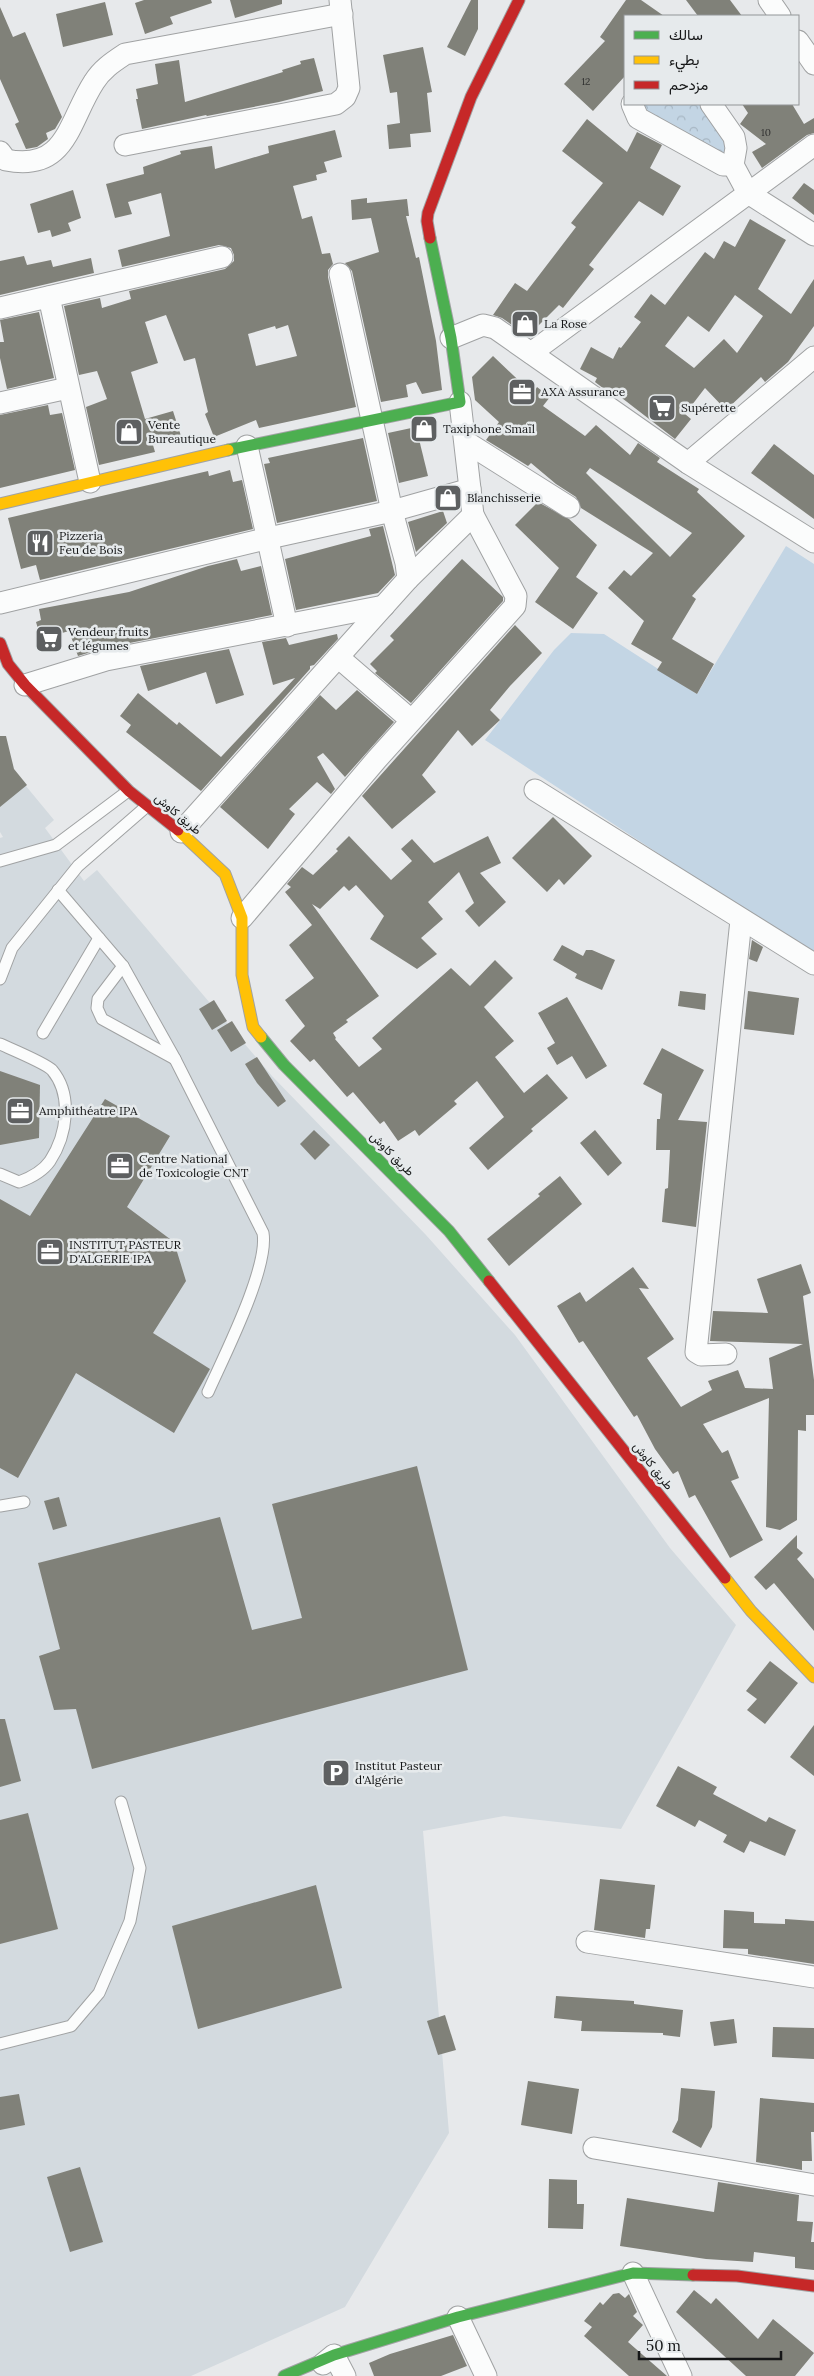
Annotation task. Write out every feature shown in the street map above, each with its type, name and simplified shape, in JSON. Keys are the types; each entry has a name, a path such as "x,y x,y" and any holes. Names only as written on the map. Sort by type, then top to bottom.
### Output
{"street":[{"path":"242,918 411,720 515,606 516,596 473,515 466,442 451,338 427,221 428,213 471,97 519,0"},
{"path":"769,0 779,15"},
{"path":"0,152 6,160 24,164 43,159 58,149 94,82 106,66 125,54 341,7 349,88 345,97 336,104 125,146"},
{"path":"799,42 814,64"},
{"path":"632,105 638,118 723,165 733,165"},
{"path":"712,105 734,137 736,148 733,165 748,192 814,236"},
{"path":"531,353 748,192 814,146"},
{"path":"0,308 222,257"},
{"path":"340,274 392,511 406,563 408,579"},
{"path":"49,297 90,482"},
{"path":"451,338 483,326 495,328 688,463 814,542"},
{"path":"688,463 814,357"},
{"path":"0,403 68,388"},
{"path":"0,504 247,446 460,402"},
{"path":"466,442 569,507"},
{"path":"247,446 287,626"},
{"path":"0,603 268,538 392,511 470,489"},
{"path":"180,832 408,579 473,515"},
{"path":"25,685 106,660 384,606"},
{"name":"طريق كاوش","path":"0,643 8,664 25,685 129,791 180,832 225,874 242,918 242,975 253,1028 284,1065 449,1231 751,1611 814,1677"},
{"path":"338,657 411,720"},
{"path":"535,790 814,964"},
{"path":"726,1354 701,1355 696,1352 741,920"},
{"path":"587,1942 814,1977"},
{"path":"594,2148 814,2184"},
{"path":"284,2376 334,2355 458,2317 632,2273 737,2276 814,2286"},
{"path":"632,2273 681,2376"},
{"path":"458,2317 486,2376"},
{"path":"309,2376 334,2355"},
{"path":"334,2355 345,2376"}],"lane":[{"path":"0,861 56,845 129,791"},
{"path":"0,979 12,948 78,866 147,806"},
{"path":"58,890 123,966 260,1223 265,1243 256,1281 208,1392"},
{"path":"43,1033 98,938"},
{"path":"123,966 98,999 97,1008 102,1019 174,1059"},
{"path":"0,1044 51,1069 65,1093 65,1126 50,1161 32,1177 19,1182 0,1174"},
{"path":"0,1506 24,1502"},
{"path":"0,2044 71,2026 99,1993 130,1921 140,1868 122,1802"}],"shaded area":[{"name":"Institut Pasteur d'Algérie","path":"0,741 7,763 54,820 45,828 84,881 97,870 272,1076 426,1235 515,1335 670,1548 736,1625 621,1829 504,1816 423,1831 449,2133 345,2307 191,2376 0,2376 0,838 3,837 0,832"}],"green space":[{"path":"642,105 703,105 727,143 723,155 645,111"},
{"path":"786,546 814,564 814,951 760,920 485,740 554,650 571,633 604,634 697,694"}],"building":[{"path":"144,0 211,0 212,3 170,17 173,24 145,34 135,3"},
{"path":"230,0 282,0 282,4 235,18"},
{"path":"471,0 478,0 478,29 465,56 447,47"},
{"path":"626,0 641,0 663,15 624,15 624,77 593,111 564,84 605,41 600,37"},
{"path":"686,0 730,0 741,15 697,15"},
{"path":"105,2 113,35 63,47 56,14"},
{"path":"0,7 13,37 25,32 62,117 55,129 46,133 48,139 37,147 26,149 15,124 19,122 0,79"},
{"path":"423,47 432,92 427,93 431,132 410,134 411,147 389,149 387,125 400,123 397,92 390,93 383,55"},
{"path":"314,58 323,91 279,102 142,129 136,89 158,84 155,64 179,60 185,102 283,72 282,70 301,64 300,61"},
{"path":"743,105 793,105 804,124 814,118 814,133 807,135 762,168 752,152 766,144 740,124 748,113"},
{"path":"587,119 627,152 637,132 662,145 650,168 681,186 663,216 639,201 589,265 594,269 563,308 559,305 528,336 502,318 493,315 515,283 527,291 576,227 571,223 603,183 562,151"},
{"path":"335,130 342,157 324,162 327,172 316,175 317,180 293,186 302,219 312,216 322,254 330,253 333,264 328,270 328,277 356,407 259,428 256,420 214,437 205,414 208,412 195,358 184,361 166,315 145,322 158,363 131,372 145,419 173,411 181,436 153,445 155,452 99,465 86,407 107,399 97,371 79,375 64,306 100,298 102,308 131,299 129,291 225,269 234,261 231,248 219,245 122,267 118,250 170,236 161,193 128,202 132,214 115,218 106,184 144,174 143,167 181,154 180,151 212,146 215,169 269,153 268,146","holes":["288,325 297,356 256,366 248,334 275,326 276,329"]},
{"path":"804,183 814,190 814,215 792,198"},
{"path":"73,190 81,218 68,223 71,231 52,237 50,230 38,233 30,204"},
{"path":"367,198 367,203 407,199 409,216 406,216 416,258 419,257 436,341 442,390 422,394 416,382 406,385 408,397 381,402 352,271 345,263 379,252 371,218 352,220 351,200"},
{"path":"750,219 786,240 758,289 791,314 814,279 814,326 788,362 765,382 761,377 726,410 705,388 685,414 691,419 675,439 618,395 616,398 595,382 597,378 580,369 591,347 613,359 619,347 621,348 641,322 634,317 651,294 665,305 705,252 714,259 724,241 735,247","holes":["735,295 763,316 737,353 724,339 694,368 665,346 688,316 709,332"]},
{"path":"24,256 27,265 51,260 53,267 91,258 94,273 0,295 0,261"},
{"path":"39,312 54,378 7,389 0,358 0,342 4,342 0,320"},
{"path":"493,356 533,394 537,387 550,397 543,406 585,436 596,425 630,455 638,443 660,458 657,462 699,489 697,492 745,536 692,596 696,599 672,639 714,664 697,694 657,670 662,662 631,644 644,621 608,588 624,570 631,576 653,553 581,508 576,497 556,484 531,463 528,466 486,440 499,422 475,400 472,377","holes":["590,468 692,533 670,557 586,473"]},
{"path":"48,405 50,415 62,413 75,470 0,488 0,415"},
{"path":"416,427 428,476 399,483 388,433"},
{"path":"363,438 377,501 277,523 264,464 270,463 268,458"},
{"path":"774,444 814,475 814,519 751,473"},
{"path":"230,470 233,482 242,480 253,529 40,580 36,565 21,569 8,518 208,471 209,476"},
{"path":"538,502 569,519 597,545 576,577 598,593 573,629 535,602 559,568 515,525"},
{"path":"443,511 447,523 416,552 408,522"},
{"path":"383,526 395,575 378,593 296,610 285,559 371,536 369,529"},
{"path":"237,559 241,571 261,566 272,615 104,648 78,656 69,631 41,639 36,622 41,620 39,609 129,592 208,566"},
{"path":"462,559 503,597 503,601 411,703 375,673 377,671 370,664 394,640 390,636"},
{"path":"515,625 542,653 490,710 500,720 472,746 458,730 422,775 436,792 392,829 362,796"},
{"path":"337,634 338,639 314,665 310,666 310,669 201,791 126,732 131,725 120,716 138,693 177,725 179,722 221,757 295,678 273,685 262,642 286,638 289,645"},
{"path":"229,649 244,695 216,704 206,672 148,691 140,666"},
{"path":"357,690 394,722 345,777 323,753 317,757 335,789 331,794 317,782 289,809 295,814 268,849 220,807 320,695 336,710"},
{"path":"0,736 6,736 14,769 27,785 0,807"},
{"path":"553,817 592,856 564,885 559,879 547,892 512,858"},
{"path":"349,836 391,880 412,861 401,849 412,839 434,863 488,836 501,863 480,873 506,902 479,927 465,911 474,903 459,872 428,902 443,919 421,938 437,954 417,969 370,939 384,916 356,885 349,891 344,886 320,909 312,904 379,996 346,1020 348,1022 333,1033 335,1039 359,1067 382,1049 372,1038 451,968 470,986 495,960 513,978 484,1007 514,1041 495,1057 524,1093 547,1074 568,1098 531,1129 533,1131 488,1170 469,1148 504,1117 477,1081 454,1101 457,1104 419,1136 415,1130 398,1141 384,1121 380,1124 353,1092 347,1097 314,1059 310,1062 290,1041 305,1026 285,1000 314,978 289,945 312,925 285,892 291,887 287,884 302,867 313,875 338,851 336,849"},
{"path":"752,940 763,947 757,962 749,959"},
{"path":"562,945 583,956 586,950 592,950 615,960 602,990 575,978 577,974 553,960"},
{"path":"680,991 706,994 705,1010 678,1006"},
{"path":"748,991 799,998 794,1035 744,1029"},
{"path":"567,997 607,1066 586,1079 572,1056 557,1065 547,1048 555,1043 538,1013"},
{"path":"214,1000 227,1021 212,1030 199,1009"},
{"path":"232,1021 246,1043 231,1052 217,1030"},
{"path":"662,1048 704,1070 678,1120 707,1122 696,1227 662,1222 665,1189 668,1188 670,1150 656,1150 657,1119 660,1119 662,1094 643,1084"},
{"path":"257,1057 286,1101 278,1107 257,1083 245,1064"},
{"name":"Amphithéatre IPA","path":"0,1071 40,1085 39,1138 0,1145"},
{"path":"105,1099 170,1136 127,1207 174,1242 186,1281 153,1333 210,1369 174,1433 76,1373 18,1478 0,1468 0,1199 30,1216"},
{"path":"314,1130 330,1145 315,1160 300,1144"},
{"path":"595,1130 622,1163 608,1176 580,1143"},
{"path":"560,1176 582,1204 509,1266 487,1239 540,1196 538,1194"},
{"path":"801,1264 811,1293 803,1296 814,1380 814,1415 806,1415 806,1431 798,1430 797,1520 780,1530 766,1527 769,1398 703,1424 722,1453 728,1450 739,1478 731,1481 763,1540 730,1558 695,1495 689,1498 678,1471 673,1474 655,1449 637,1415 634,1417 583,1341 579,1343 557,1306 580,1292 586,1302 633,1267 649,1289 639,1288 674,1339 647,1358 681,1407 712,1390 708,1381 738,1370 745,1388 773,1389 769,1358 803,1344 710,1341 713,1311 768,1313 757,1279"},
{"path":"417,1466 468,1670 92,1769 76,1709 54,1710 39,1656 60,1649 38,1563 220,1517 252,1630 302,1618 272,1504"},
{"path":"59,1497 67,1526 53,1530 44,1501"},
{"path":"797,1535 797,1548 803,1553 797,1559 814,1579 814,1631 774,1583 766,1590 754,1577"},
{"path":"770,1661 798,1683 765,1724 747,1710 757,1699 746,1691"},
{"path":"0,1719 5,1719 21,1781 0,1787"},
{"path":"814,1725 814,1776 790,1757"},
{"path":"678,1766 717,1787 713,1794 766,1822 769,1817 796,1830 785,1856 750,1841 744,1853 723,1842 727,1835 699,1820 695,1827 656,1806"},
{"path":"28,1813 58,1929 0,1944 0,1820"},
{"path":"600,1879 655,1885 650,1929 646,1929 645,1938 594,1930"},
{"path":"316,1885 342,1988 198,2029 172,1926"},
{"path":"724,1910 754,1912 754,1923 785,1924 785,1919 814,1921 814,1964 748,1954 748,1949 723,1948"},
{"path":"556,1996 634,2001 634,2004 683,2010 680,2037 663,2035 663,2033 581,2031 582,2021 554,2018"},
{"path":"445,2015 456,2050 438,2055 427,2021"},
{"path":"734,2019 737,2043 714,2046 710,2022"},
{"path":"773,2027 814,2028 814,2059 772,2057"},
{"path":"528,2081 579,2089 572,2134 521,2125"},
{"path":"681,2088 715,2091 712,2127 701,2148 672,2132 678,2120"},
{"path":"19,2094 25,2125 0,2130 0,2097"},
{"path":"760,2098 814,2103 814,2132 811,2132 812,2161 802,2161 802,2170 756,2162"},
{"path":"80,2167 103,2242 70,2252 47,2177"},
{"path":"549,2179 577,2180 577,2204 584,2204 583,2229 548,2228"},
{"path":"718,2182 799,2195 797,2221 813,2222 811,2242 814,2242 814,2270 795,2268 795,2257 754,2252 753,2262 706,2259 620,2246 627,2198 714,2212"},
{"path":"694,2290 711,2304 716,2298 758,2339 773,2319 814,2353 795,2376 746,2376 676,2312"},
{"path":"619,2293 625,2298 629,2294 637,2312 633,2316 643,2325 628,2342 667,2376 629,2376 584,2336 592,2327 584,2321 600,2302 603,2305 613,2294"},
{"path":"453,2335 467,2366 441,2376 374,2376 369,2363 390,2354"}],"traffic: fast":[{"path":"228,450 460,402 451,338 430,238"},
{"path":"261,1037 284,1065 449,1231 489,1281"},
{"path":"284,2376 334,2355 458,2317 633,2273 693,2275"}],"traffic: slow":[{"path":"0,504 228,450"},
{"path":"178,830 225,874 242,918 242,975 253,1027 261,1037"},
{"path":"725,1578 751,1611 814,1677"}],"traffic: jam":[{"path":"430,238 427,221 428,213 471,97 519,0"},
{"path":"0,643 8,664 25,685 129,791 178,830"},
{"path":"489,1281 725,1578"},
{"path":"693,2275 737,2276 814,2286"}],"place":[{"name":"La Rose","path":"525,324"},
{"name":"AXA Assurance","path":"522,392"},
{"name":"Supérette","path":"662,408"},
{"name":"Taxiphone Smaïl","path":"424,429"},
{"name":"Vente Bureautique","path":"129,432"},
{"name":"Blanchisserie","path":"448,498"},
{"name":"Pizzeria Feu de Bois","path":"40,543"},
{"name":"Vendeur fruits et légumes","path":"49,639"},
{"name":"Amphithéatre IPA","path":"20,1111"},
{"name":"Centre National de Toxicologie CNT","path":"120,1166"},
{"name":"INSTITUT PASTEUR D'ALGERIE IPA","path":"50,1252"},
{"name":"Institut Pasteur d'Algérie","path":"336,1773"}]}
